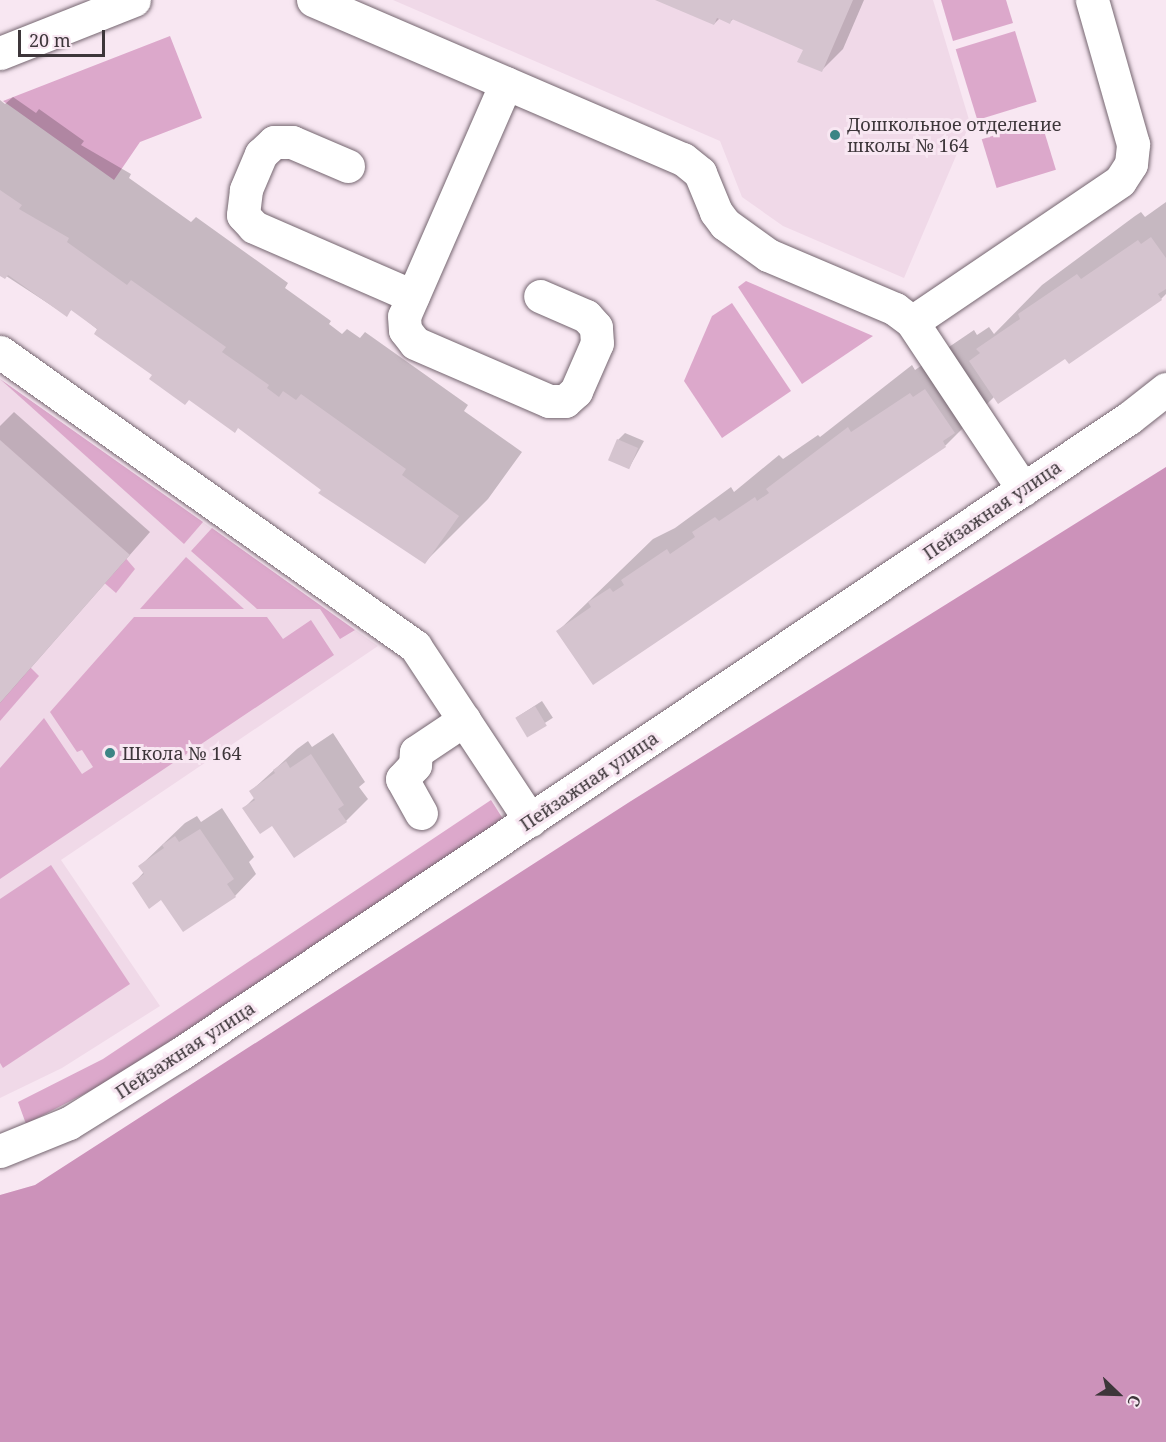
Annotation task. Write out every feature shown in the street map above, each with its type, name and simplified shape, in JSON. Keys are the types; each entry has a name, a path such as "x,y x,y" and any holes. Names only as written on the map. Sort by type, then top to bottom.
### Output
{"street":[{"path":"0,53 134,0"},
{"path":"313,0 683,159 700,173 716,212 725,224 760,249 895,309 912,322 1023,489"},
{"path":"912,322 1120,181 1131,164 1132,144 1092,0"},
{"path":"506,83 404,316 405,330 415,343 549,401 565,401 576,390 597,343 596,327 586,315 540,296"},
{"path":"348,166 292,142 274,142 258,163 243,198 243,215 254,227 413,296"},
{"path":"0,352 415,646 531,820"},
{"name":"Пейзажная улица","path":"0,1151 69,1123 112,1099 1023,489 1166,389"},
{"path":"421,813 402,779 415,765 416,752 464,720"}],"shaded area":[{"name":"Дошкольное отделение школы № 164","path":"393,0 933,0 970,123 904,278 783,226 742,197 720,141"},
{"path":"941,0 1006,0 1013,23 953,41"},
{"path":"1015,31 1037,102 977,120 956,49"},
{"path":"170,36 202,118 140,142 114,180 3,101"},
{"path":"1041,121 1056,170 997,188 982,139"},
{"path":"746,281 873,336 802,384 738,287"},
{"path":"732,303 791,391 722,438 684,381 712,316"},
{"name":"Школа № 164","path":"0,379 378,646 61,860 160,1006 62,1068 0,1098"},
{"path":"0,379 203,522 184,544"},
{"path":"1166,467 1166,1442 0,1442 0,1195 35,1185 631,801"},
{"path":"212,528 355,630 340,639 320,609 257,609 191,551"},
{"path":"123,555 135,569 116,593 101,580"},
{"path":"186,557 244,609 140,609"},
{"path":"134,617 267,617 283,639 311,620 334,655 0,879 0,768 44,718 82,774 93,767 82,750 77,752 50,712"},
{"path":"28,665 39,676 0,721 0,692"},
{"path":"491,800 503,819 115,1078 26,1124 18,1102 103,1059"},
{"path":"51,865 130,984 3,1068 0,1063 0,899"}],"building":[{"path":"655,0 853,0 822,72 797,62 803,50 732,19 730,24 717,18 714,25"},
{"path":"0,190 22,205 19,209 69,238 67,242 127,285 131,280 226,347 222,352 269,385 267,388 279,397 283,391 296,400 301,394 406,469 402,475 459,516 425,564 318,493 321,490 238,428 235,433 189,400 185,405 149,379 152,375 94,334 97,329 71,310 67,317 8,275 5,279 0,276"},
{"path":"1151,237 1166,258 1166,289 1158,294 1162,300 1069,364 1065,359 998,404 969,361 980,353 976,349 1020,319 1018,314 1077,274 1081,279 1138,240 1141,244"},
{"path":"925,389 955,433 943,441 946,447 593,685 556,631 591,607 588,602 610,588 613,592 624,585 621,580 667,549 670,554 695,537 692,532 715,517 719,521 755,497 757,501 769,493 766,489 848,427 851,432 910,393 913,397"},
{"path":"617,439 638,448 629,469 608,460"},
{"path":"0,440 130,555 0,703"},
{"path":"535,706 547,726 527,738 515,718"},
{"path":"311,754 344,805 338,809 347,822 294,858 272,826 260,834 242,808 255,800 249,791 275,773 273,770 286,761 290,768"},
{"path":"200,829 234,879 227,884 236,897 183,932 161,900 149,909 132,883 144,874 138,866 164,848 162,845 175,836 179,842"}],"place":[{"name":"Дошкольное отделение школы № 164","path":"835,135"},
{"name":"Школа № 164","path":"110,753"}]}
